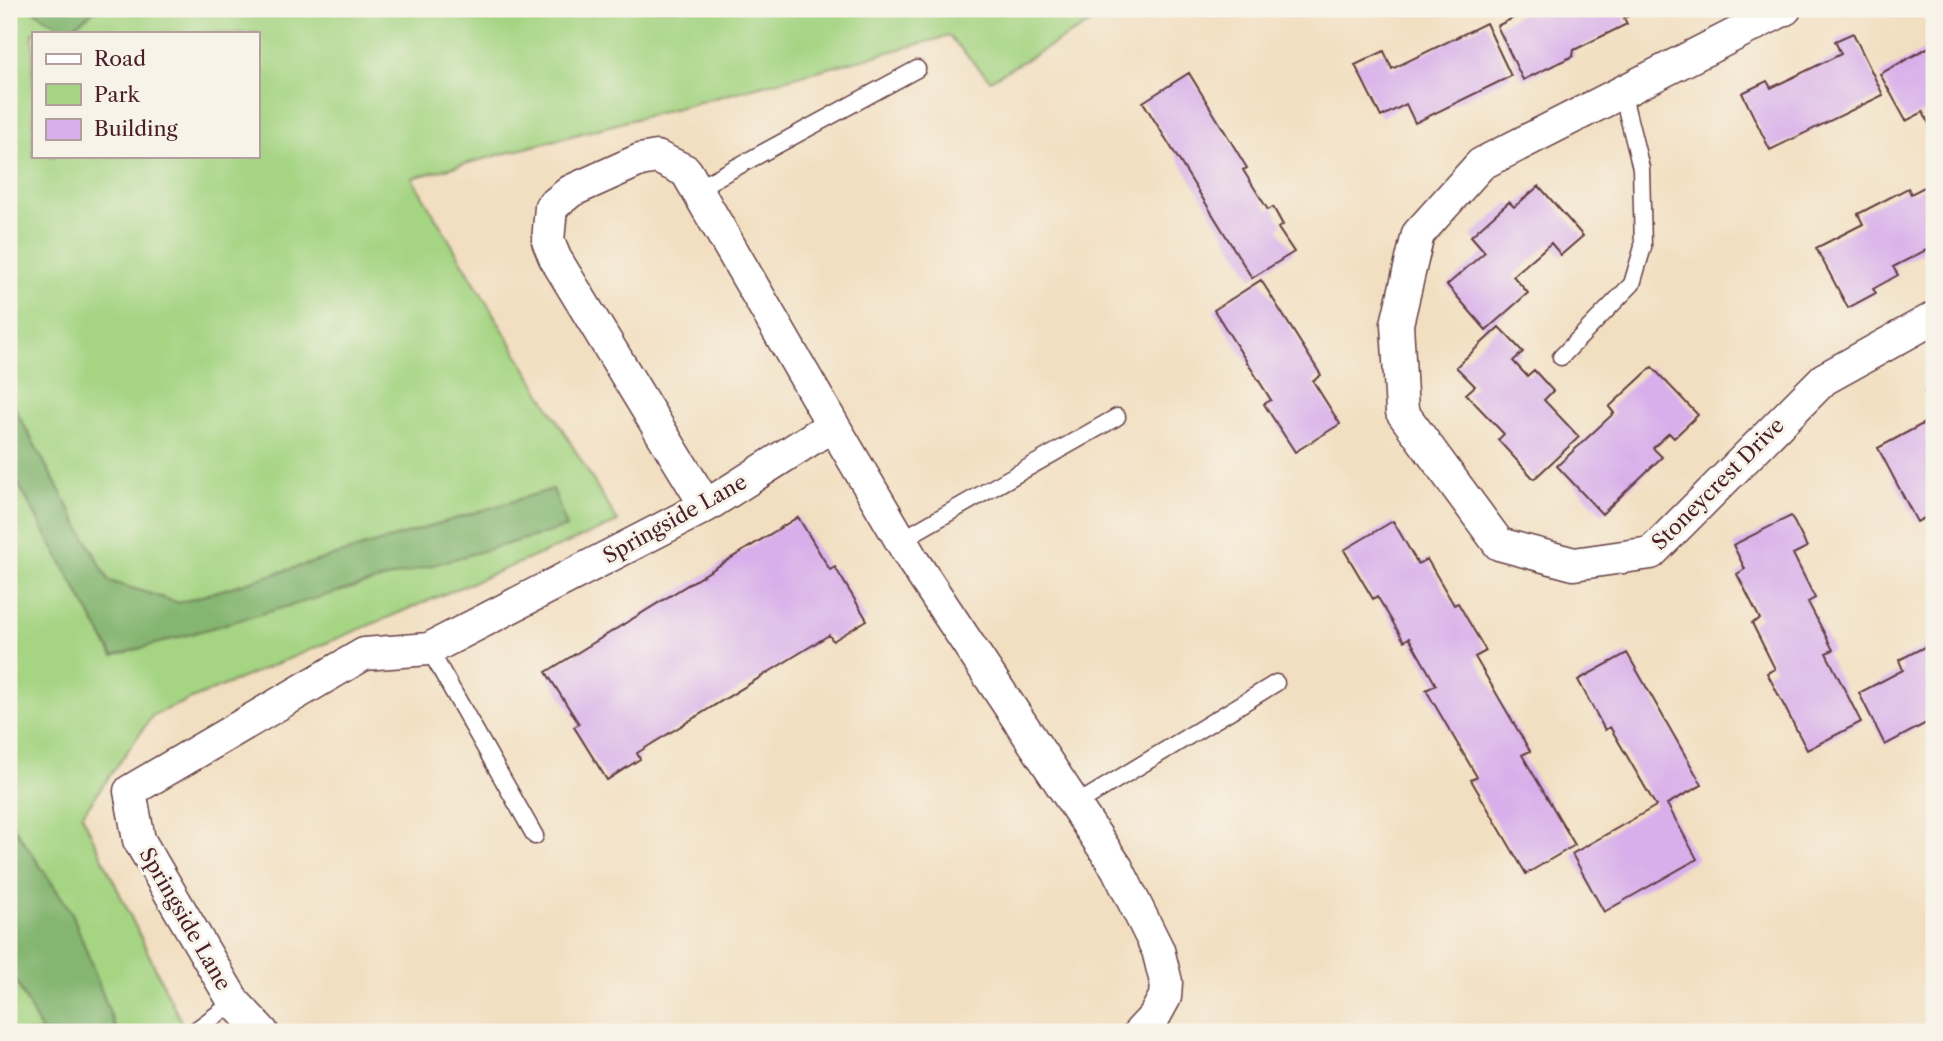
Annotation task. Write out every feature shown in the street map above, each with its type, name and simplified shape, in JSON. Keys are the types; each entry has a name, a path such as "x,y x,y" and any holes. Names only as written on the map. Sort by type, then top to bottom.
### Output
{"street":[{"name":"Stoneycrest Drive","path":"1785,9 1481,164 1418,234 1397,324 1402,412 1499,544 1574,564 1651,553 1824,379 1934,318"},
{"path":"706,506 555,258 548,240 551,207 571,191 640,160 657,157 686,171 913,561 1117,869 1158,950 1166,982 1165,997 1154,1017 1140,1032"},
{"name":"Springside Lane","path":"262,1032 233,1002 139,840 130,791 364,654 429,649 706,506 833,425"}],"lane":[{"path":"696,189 917,69"},
{"path":"1561,357 1632,284 1643,247 1641,168 1622,92"},
{"path":"901,540 1117,417"},
{"path":"429,649 535,836"},
{"path":"1075,805 1276,684"},
{"path":"193,1032 233,1002"}],"green space":[{"path":"9,9 31,9 67,31 97,9 1115,9 990,80 949,36 412,178 618,522 153,715 82,815 186,1032 117,1032 72,913 9,820 9,467 113,656 553,489 179,603 109,581 9,398"},
{"path":"31,9 97,9 67,31"},
{"path":"9,398 109,581 179,603 553,489 567,527 113,656 9,467"},
{"path":"9,820 72,913 117,1032 42,1032 9,967"},
{"path":"9,967 42,1032 9,1032"}],"building":[{"path":"1531,9 1643,9 1624,18 1627,24 1574,50 1573,56 1523,80 1497,26"},
{"path":"1486,23 1511,76 1415,123 1406,104 1381,117 1355,65 1384,51 1392,69"},
{"path":"1853,33 1883,95 1770,150 1742,93 1767,81 1771,88 1841,54 1835,41"},
{"path":"1931,46 1934,52 1934,134 1923,112 1906,121 1880,74"},
{"path":"1189,73 1247,168 1243,170 1268,210 1273,207 1283,225 1278,228 1294,252 1252,278 1143,102"},
{"path":"1934,182 1934,246 1893,267 1898,275 1873,289 1876,293 1848,308 1816,248 1863,224 1858,214 1908,188 1911,194"},
{"path":"1539,186 1583,236 1561,255 1551,243 1513,276 1528,293 1486,330 1447,285 1485,252 1471,236 1509,202 1514,207"},
{"path":"1261,280 1321,375 1313,381 1340,424 1295,452 1264,404 1271,400 1214,310"},
{"path":"1499,327 1523,352 1513,361 1527,376 1534,370 1553,391 1544,400 1579,437 1534,479 1498,440 1504,434 1466,394 1475,386 1456,367"},
{"path":"1652,367 1698,415 1674,438 1669,433 1653,448 1662,457 1602,514 1557,466 1614,413 1609,407"},
{"path":"1934,387 1934,410 1925,392"},
{"path":"1932,419 1934,527 1928,516 1917,522 1878,448"},
{"path":"1791,516 1807,547 1793,554 1815,598 1808,602 1833,650 1826,653 1861,722 1807,750 1767,673 1775,669 1752,623 1760,619 1737,574 1745,569 1733,545"},
{"path":"798,517 830,570 835,567 867,620 833,641 829,635 637,753 640,759 607,780 574,727 579,724 546,672"},
{"path":"1393,521 1418,564 1427,559 1454,605 1458,603 1486,651 1475,657 1530,751 1522,755 1575,845 1526,874 1471,780 1477,777 1426,690 1436,685 1409,638 1404,641 1377,596 1373,599 1344,550"},
{"path":"1934,642 1934,706 1930,708 1934,719 1885,745 1859,693 1903,670 1899,660"},
{"path":"1627,653 1702,785 1667,804 1697,859 1604,912 1572,854 1656,806 1610,727 1605,730 1578,680"}]}
